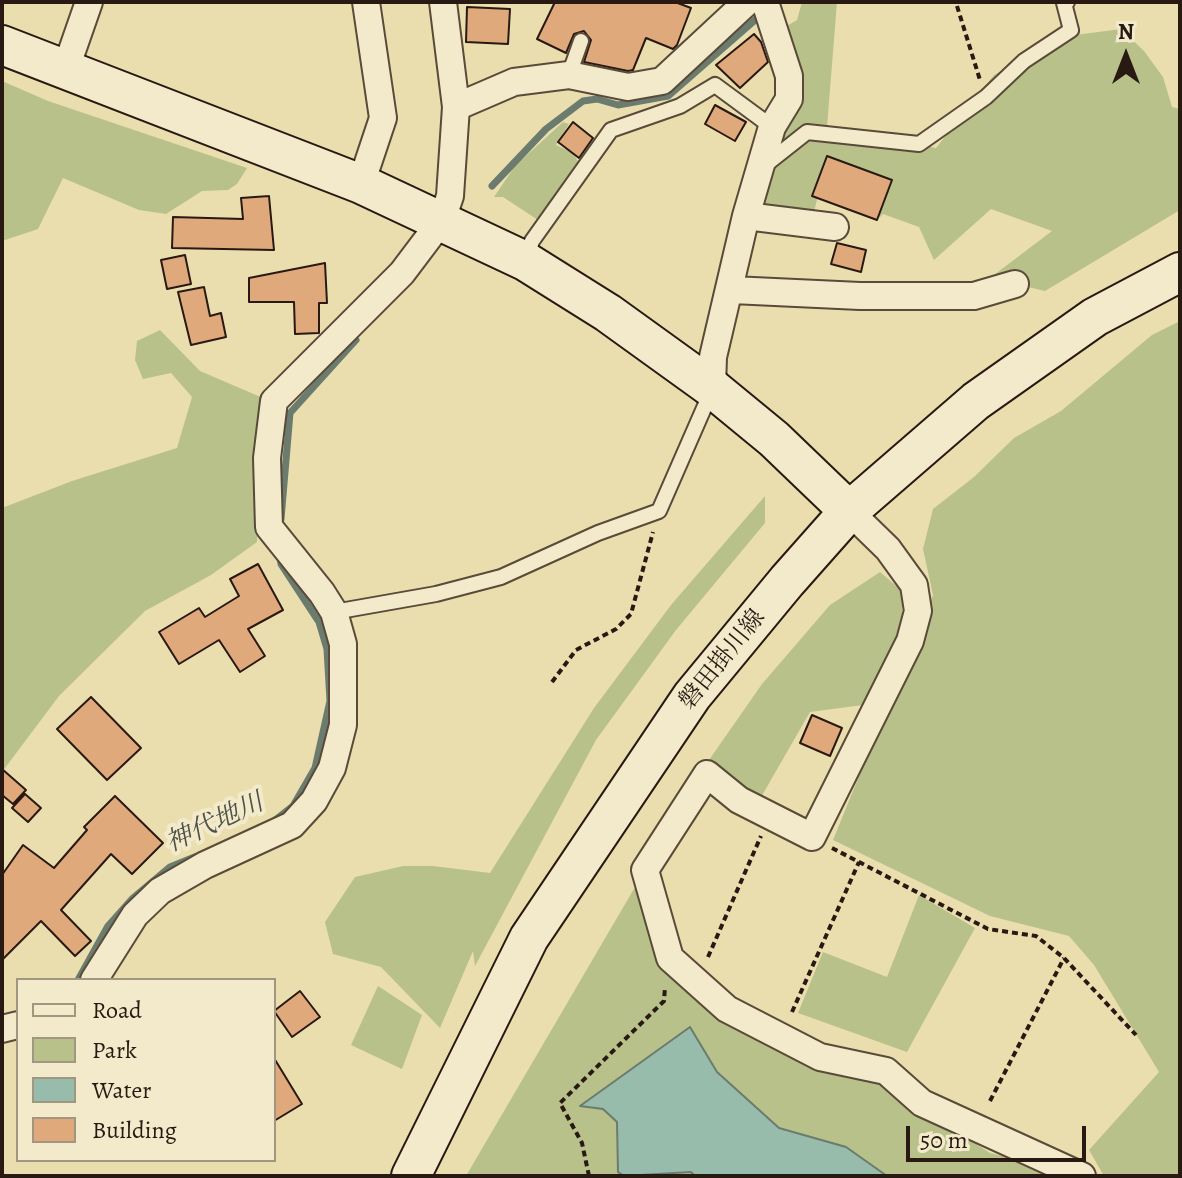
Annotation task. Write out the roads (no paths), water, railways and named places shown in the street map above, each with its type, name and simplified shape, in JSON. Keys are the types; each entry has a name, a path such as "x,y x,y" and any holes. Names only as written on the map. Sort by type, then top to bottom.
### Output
{"main road":[{"path":"2,45 361,184 525,261 608,313 712,388 774,439 849,511"},
{"name":"磐田掛川線","path":"411,1176 529,938 692,696 849,511 976,401 1095,317 1180,272"}],"street":[{"path":"65,71 89,2"},
{"path":"95,978 135,915 160,891 205,865 292,825 314,801 332,768 343,725 343,644 334,612 269,527 267,458 274,401 402,273 442,220 450,196 456,107 443,2"},
{"path":"456,107 514,82 569,75 628,87 662,81 747,2"},
{"path":"712,388 713,357 732,290 746,216 772,127 789,99 789,76 765,2"},
{"path":"359,3 383,118 361,184"},
{"path":"746,216 835,227"},
{"path":"732,290 860,296 974,296 1015,284"},
{"path":"849,511 899,561 914,585 918,611 910,641 812,837 739,800 707,774 645,870 670,958 727,1009 820,1057 886,1071 922,1103 1082,1176"}],"lane":[{"path":"760,168 807,132 919,144 986,97 1024,61 1071,30 1067,2"},
{"path":"569,75 581,41"},
{"path":"525,261 532,241 611,130 680,106 715,85 772,127"},
{"path":"334,612 436,594 501,577 598,533 659,511 712,388"}],"water":[{"path":"690,1027 717,1072 779,1128 846,1147 887,1176 695,1176 691,1172 624,1176 618,1172 617,1122 603,1109 580,1106"}],"waterway":[{"name":"神代地川","path":"492,186 546,129 583,101 597,99 618,105 668,96 755,20"},
{"name":"神代地川","path":"281,519 290,413 356,340"},
{"name":"神代地川","path":"274,821 293,806 315,768 330,701 327,649 319,622 281,564 280,555"},
{"name":"神代地川","path":"79,978 108,926 132,899 170,867 197,856"}]}
